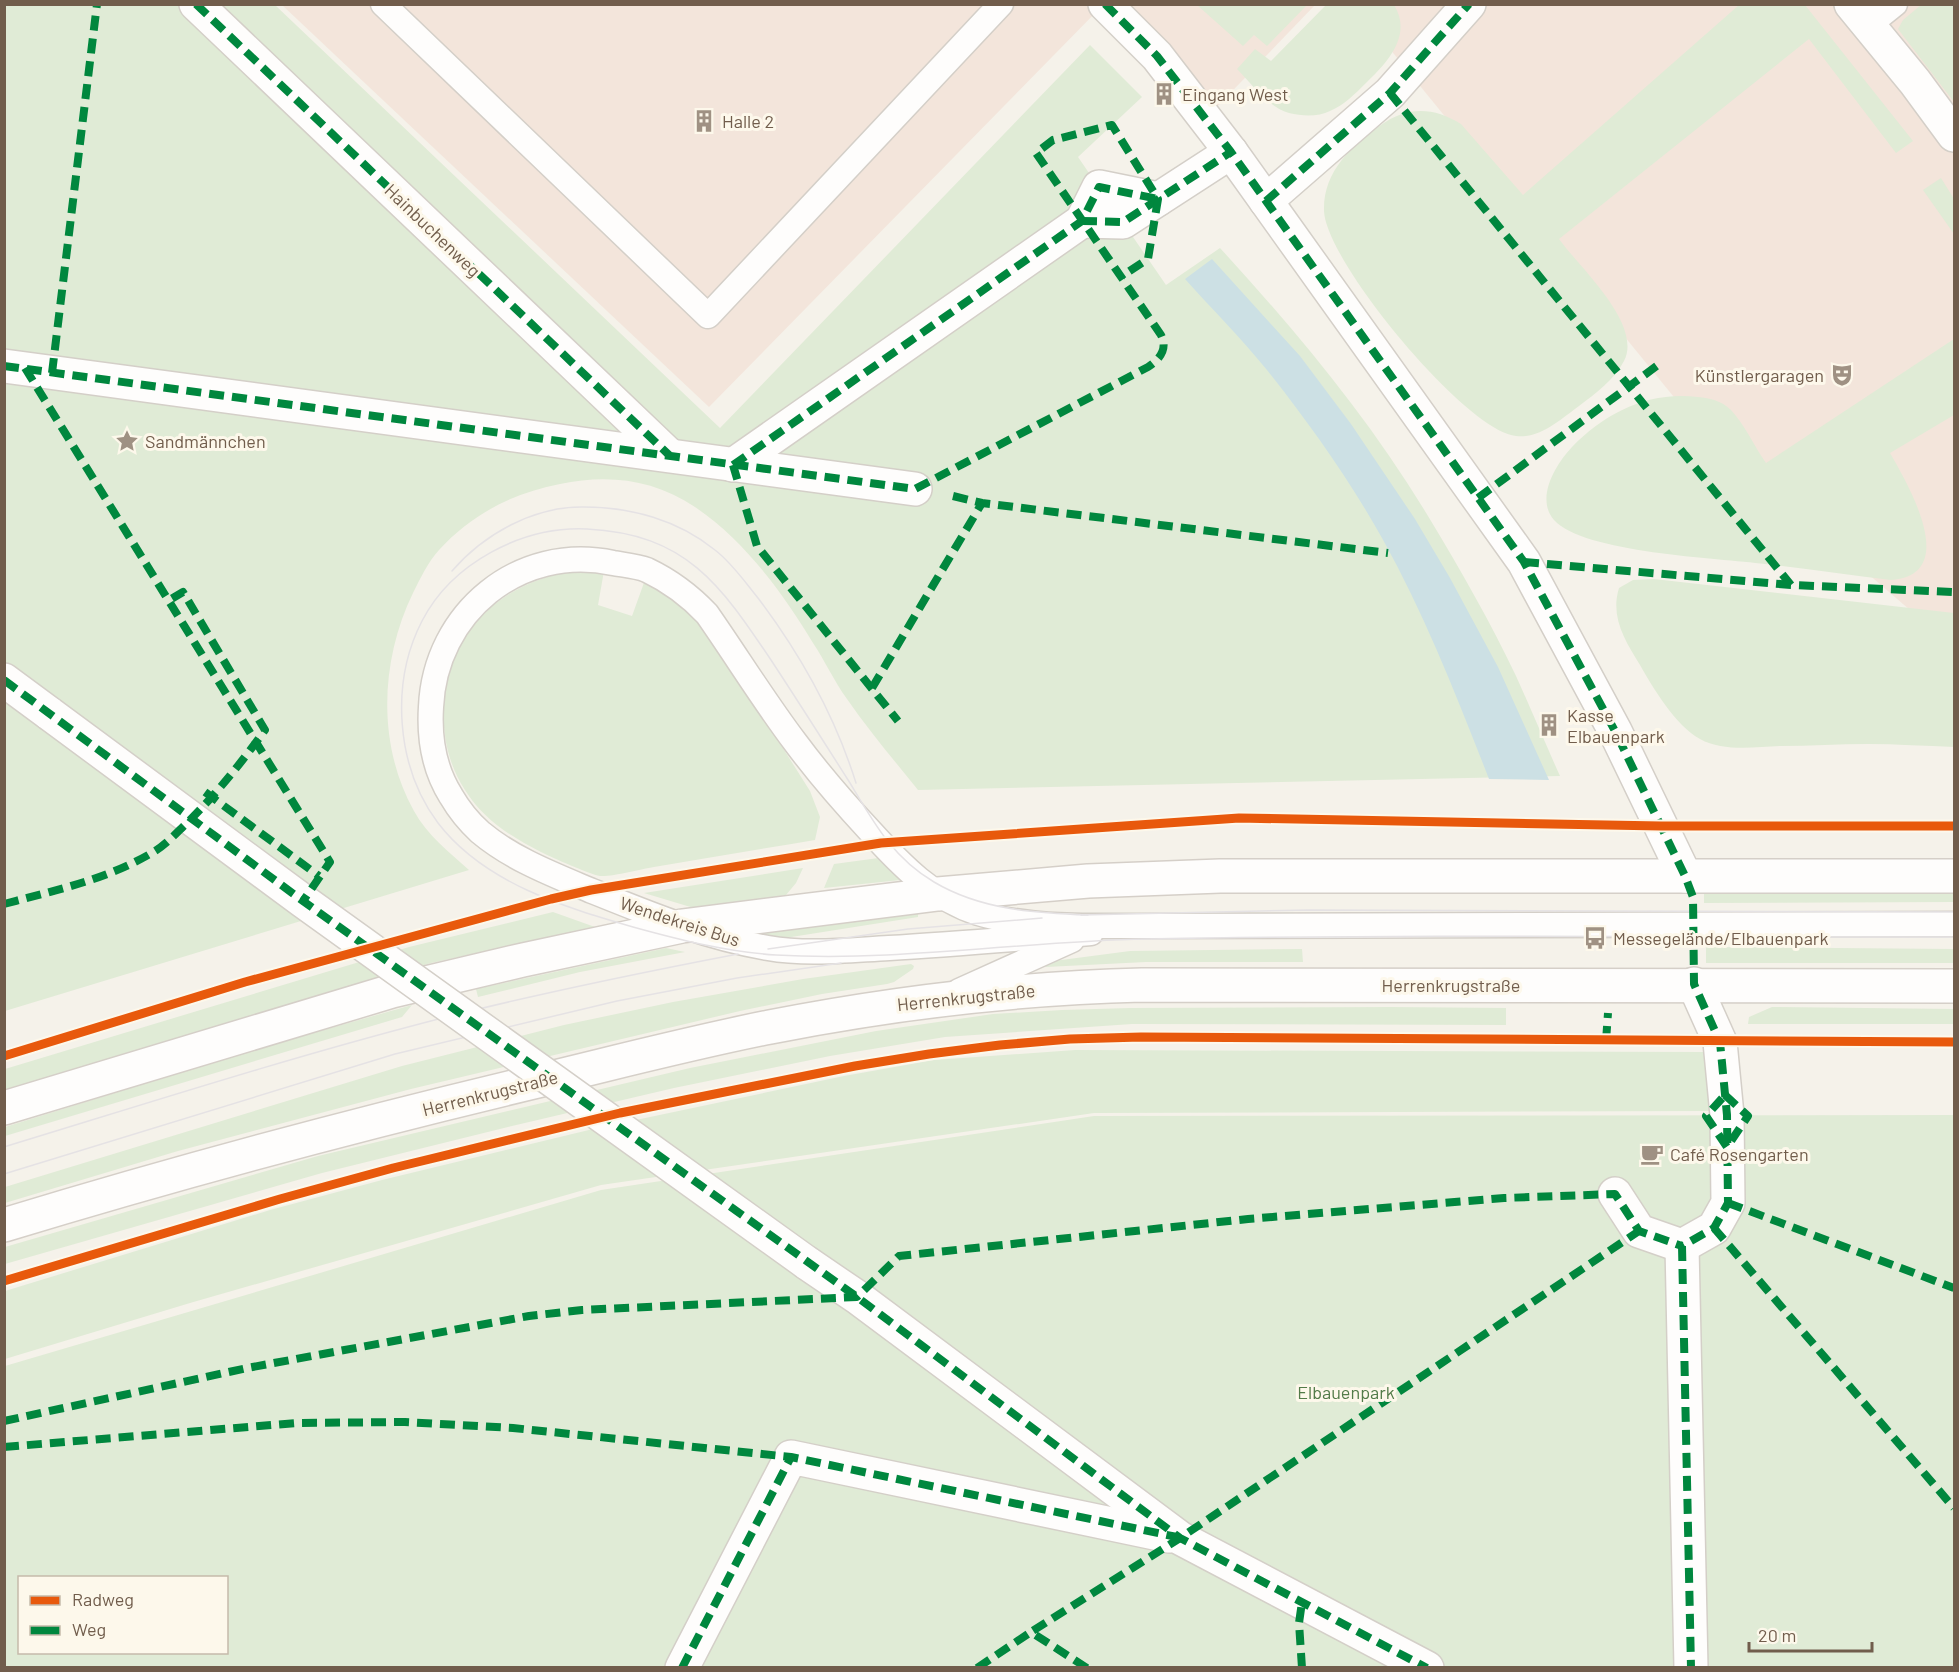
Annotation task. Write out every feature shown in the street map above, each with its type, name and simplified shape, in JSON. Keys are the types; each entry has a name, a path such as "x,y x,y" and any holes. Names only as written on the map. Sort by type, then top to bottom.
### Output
{"street":[{"name":"Hainbuchenweg","path":"196,4 669,455"},
{"path":"1105,4 1157,56 1231,152 1524,562 1615,732 1685,876"},
{"path":"1266,201 1390,93 1468,4"},
{"path":"1860,15 1954,135"},
{"path":"733,465 1082,221 1123,222 1231,152"},
{"path":"4,366 915,489"},
{"path":"4,680 303,901 857,1297 1180,1538 1427,1668"},
{"path":"4,1108 392,991 682,926 938,894 1088,881 1220,876 1954,876"},
{"path":"1616,1194 1639,1231 1682,1246 1714,1228 1728,1203 1727,1115 1720,1042 1694,984"},
{"name":"Herrenkrugstraße","path":"4,1225 160,1178 443,1104 768,1027 942,999 1038,989 1142,985 1954,986"},
{"path":"1682,1246 1690,1668"},
{"path":"682,1668 791,1457 1180,1538"}],"lane":[{"path":"383,4 708,316 1001,4"},
{"path":"1860,15 1895,4"},
{"name":"Wendekreis Bus","path":"1091,933 885,948 809,950 769,948 682,926 553,875 498,845 479,831 450,795 436,761 431,739 431,696 435,670 443,648 455,627 468,611 501,583 519,573 557,560 578,559 605,561 645,569 690,597 707,614 794,741 832,789 897,860 938,894 968,909 1008,920 1089,926 1136,926"},
{"path":"942,999 1091,933 1136,926 1954,924"}],"shaded area":[{"path":"282,5 1103,5 709,407"},
{"path":"1113,5 1315,5 1215,109"},
{"path":"1354,5 1954,5 1954,648 1700,429"},
{"path":"1212,259 1300,356 1351,424 1415,519 1498,667 1549,780 1489,779 1426,626 1398,567 1356,494 1283,390 1247,346 1185,279"}],"green space":[{"path":"5,5 275,5 720,428 1090,45 1142,97 1078,157 1166,285 1220,248 1333,379 1408,484 1464,578 1516,676 1560,776 918,790 847,699 801,624 775,587 730,535 695,507 663,490 630,481 595,479 578,481 543,488 510,499 479,516 452,537 435,555 421,576 402,619 394,646 387,703 394,759 402,785 425,828 469,870 5,1011"},
{"path":"1197,5 1307,5 1267,46 1254,35 1243,46"},
{"path":"1326,5 1394,5 1401,27 1395,48 1382,67 1340,106 1315,115 1289,113 1281,110 1267,100 1237,69 1255,49 1271,61"},
{"path":"1739,5 1805,5 1913,141 1896,153 1809,39 1559,239 1594,281 1617,314 1625,330 1628,346 1624,361 1610,380 1598,391 1542,431 1516,436 1493,427 1465,406 1402,341 1372,303 1348,267 1331,235 1324,211 1328,184 1334,172 1359,142 1381,125 1401,114 1431,112 1451,118 1461,124 1523,195"},
{"path":"1921,5 1954,5 1954,102 1898,29 1903,20"},
{"path":"1941,178 1954,199 1954,234 1923,190"},
{"path":"1954,339 1954,415 1890,453 1909,488 1924,529 1926,548 1923,563 1911,575 1891,580 1621,547 1570,531 1554,520 1549,511 1547,492 1554,472 1566,454 1599,424 1629,407 1662,397 1680,396 1702,397 1720,402 1736,416 1766,463"},
{"path":"580,570 604,571 598,605 632,616 645,580 683,605 699,623 745,688 810,791 820,817 815,840 600,876 571,866 530,846 499,826 480,810 454,770 445,738 444,704 449,677 458,652 470,630 505,596 553,575"},
{"path":"1654,579 1954,613 1954,747 1868,744 1739,748 1719,746 1700,739 1682,725 1658,695 1620,628 1616,609 1619,588 1633,580"},
{"path":"886,857 910,879 824,888 834,864"},
{"path":"803,868 796,883 786,895 707,912 644,893"},
{"path":"1704,893 1954,893 1954,902 1704,903"},
{"path":"918,911 918,917 766,941 739,932"},
{"path":"553,912 595,927 431,963 5,1091 5,1069 409,947"},
{"path":"1706,947 1954,949 1954,963 1706,963"},
{"path":"666,948 685,952 580,972 478,997 476,989"},
{"path":"1302,949 1303,962 1146,962 1046,967 1044,965 1046,962 1130,951"},
{"path":"911,964 914,966 913,969 887,984 822,994 740,1011 411,1089 178,1151 5,1203 5,1187 402,1066 564,1025 673,1002 803,979"},
{"path":"412,1005 402,1017 5,1136 5,1127 253,1050"},
{"path":"1772,1007 1954,1009 1954,1024 1748,1024 1749,1017"},
{"path":"1506,1008 1506,1025 1132,1024 945,1037 830,1056 674,1088 512,1126 322,1173 5,1264 5,1247 318,1156 690,1068 876,1031 993,1014 1062,1010"},
{"path":"1075,1050 1704,1052 1712,1111 1094,1113 601,1185 190,1303 5,1359 5,1291 270,1210 382,1180 593,1129 844,1076 934,1060"},
{"name":"Elbauenpark","path":"1954,1115 1954,1667 5,1668 5,1366 601,1190 1094,1116"}],"tram line":[{"path":"452,571 479,545 495,534 547,511 584,507 619,510 653,517 686,531 727,561 774,620 827,710 856,783"},
{"path":"1088,915 1028,911 970,899 934,882 907,862 876,826 781,675 735,608 697,568 675,553 650,541 621,533 587,529 562,530 514,541 491,552 451,582 435,600 422,621 405,671 402,724 413,777 438,823 478,862 527,890 580,911 686,941 776,955 869,956 1054,943 1247,937 1954,937"},
{"path":"1081,915 1309,910 1954,912"},
{"path":"768,949 908,929 1042,918"},
{"path":"4,1147 268,1066 427,1022 582,985 738,954"},
{"path":"4,1174 395,1054 617,1001 737,978 841,963"}],"marked path":[{"path":"52,373 97,4"},
{"path":"196,4 669,455"},
{"path":"1105,4 1157,56 1231,152 1524,562 1615,731 1685,876 1693,897 1694,984 1720,1042 1727,1115 1728,1203 1714,1228 1682,1246"},
{"path":"1266,201 1390,93 1469,4"},
{"path":"1390,93 1791,585"},
{"path":"4,366 915,489 1148,367 1162,353 1164,345 1161,335 1036,153 1053,140 1112,125 1158,199 1148,259 1122,276"},
{"path":"1082,221 1123,222 1231,152"},
{"path":"733,465 1082,221 1099,187 1158,199"},
{"path":"1478,498 1658,365"},
{"path":"25,368 330,862 303,901"},
{"path":"733,465 757,546 898,721"},
{"path":"953,496 982,503 1388,553"},
{"path":"872,688 982,503"},
{"path":"1524,562 1791,585 1954,592"},
{"path":"4,904 101,876 155,851 189,821 265,730 183,592 168,601"},
{"path":"4,680 303,901 857,1297 1180,1538 1427,1668"},
{"path":"205,792 319,876"},
{"path":"1606,1041 1608,1013"},
{"path":"1725,1095 1748,1116 1727,1147 1706,1116 1725,1095"},
{"path":"4,1421 247,1368 529,1316 582,1310 857,1297 899,1256 1248,1219 1504,1198 1615,1194 1639,1231 1682,1246"},
{"path":"1728,1203 1954,1288"},
{"path":"1714,1228 1954,1508"},
{"path":"1087,1668 1031,1632 1180,1538 1639,1231"},
{"path":"1682,1246 1691,1668"},
{"path":"4,1447 296,1423 405,1422 513,1428 791,1457 1177,1537"},
{"path":"682,1668 791,1457"},
{"path":"1302,1602 1299,1623 1302,1668"},
{"path":"977,1668 1031,1632"}],"cycle path":[{"path":"4,1056 245,982 551,899 591,890 881,843 1239,818 1661,826 1954,826"},
{"path":"4,1281 393,1168 620,1113 855,1066 1000,1045 1070,1039 1141,1037 1954,1042"}],"place":[{"name":"Eingang West","path":"1164,94"},
{"name":"Halle 2","path":"704,121"},
{"name":"Künstlergaragen","path":"1842,375"},
{"name":"Sandmännchen","path":"127,441"},
{"name":"Kasse Elbauenpark","path":"1549,725"},
{"name":"Messegelände/Elbauenpark","path":"1595,938"},
{"name":"Café Rosengarten","path":"1652,1154"}]}
